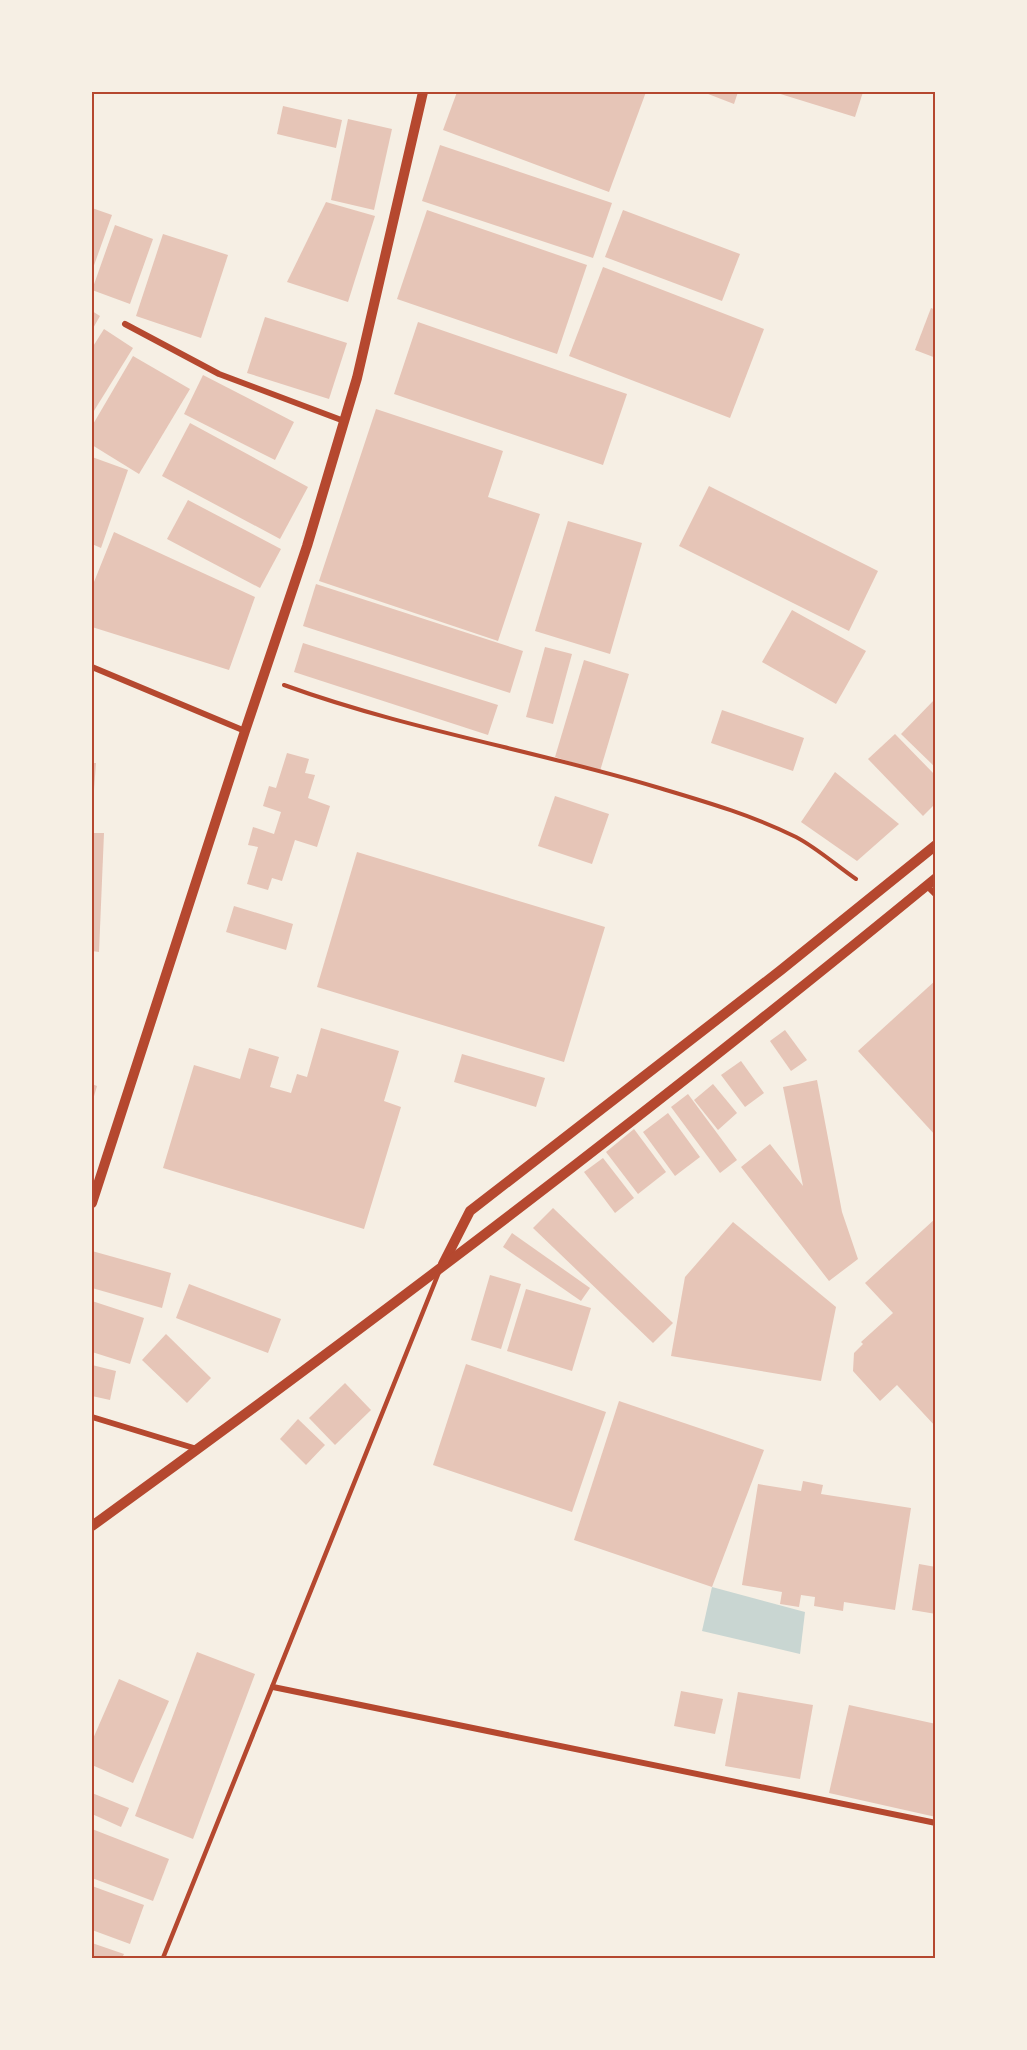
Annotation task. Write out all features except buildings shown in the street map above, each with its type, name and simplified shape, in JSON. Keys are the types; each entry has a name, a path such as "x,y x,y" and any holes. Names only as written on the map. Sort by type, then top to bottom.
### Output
{"street":[{"path":"92,1203 244,731 307,546 357,378 423,92"},
{"path":"125,324 219,374 344,421"},
{"path":"92,667 244,731"},
{"path":"441,1267 470,1211 781,970 936,845"},
{"path":"92,1526 441,1267 798,991 931,882 936,894"},
{"path":"92,1417 198,1449"},
{"path":"273,1687 936,1823"}],"lane":[{"path":"163,1959 441,1267"}],"path":[{"path":"263,677 322,699 612,774 713,804 798,838 876,894"}],"shaded area":[{"path":"712,1587 805,1612 800,1654 702,1631"}]}
